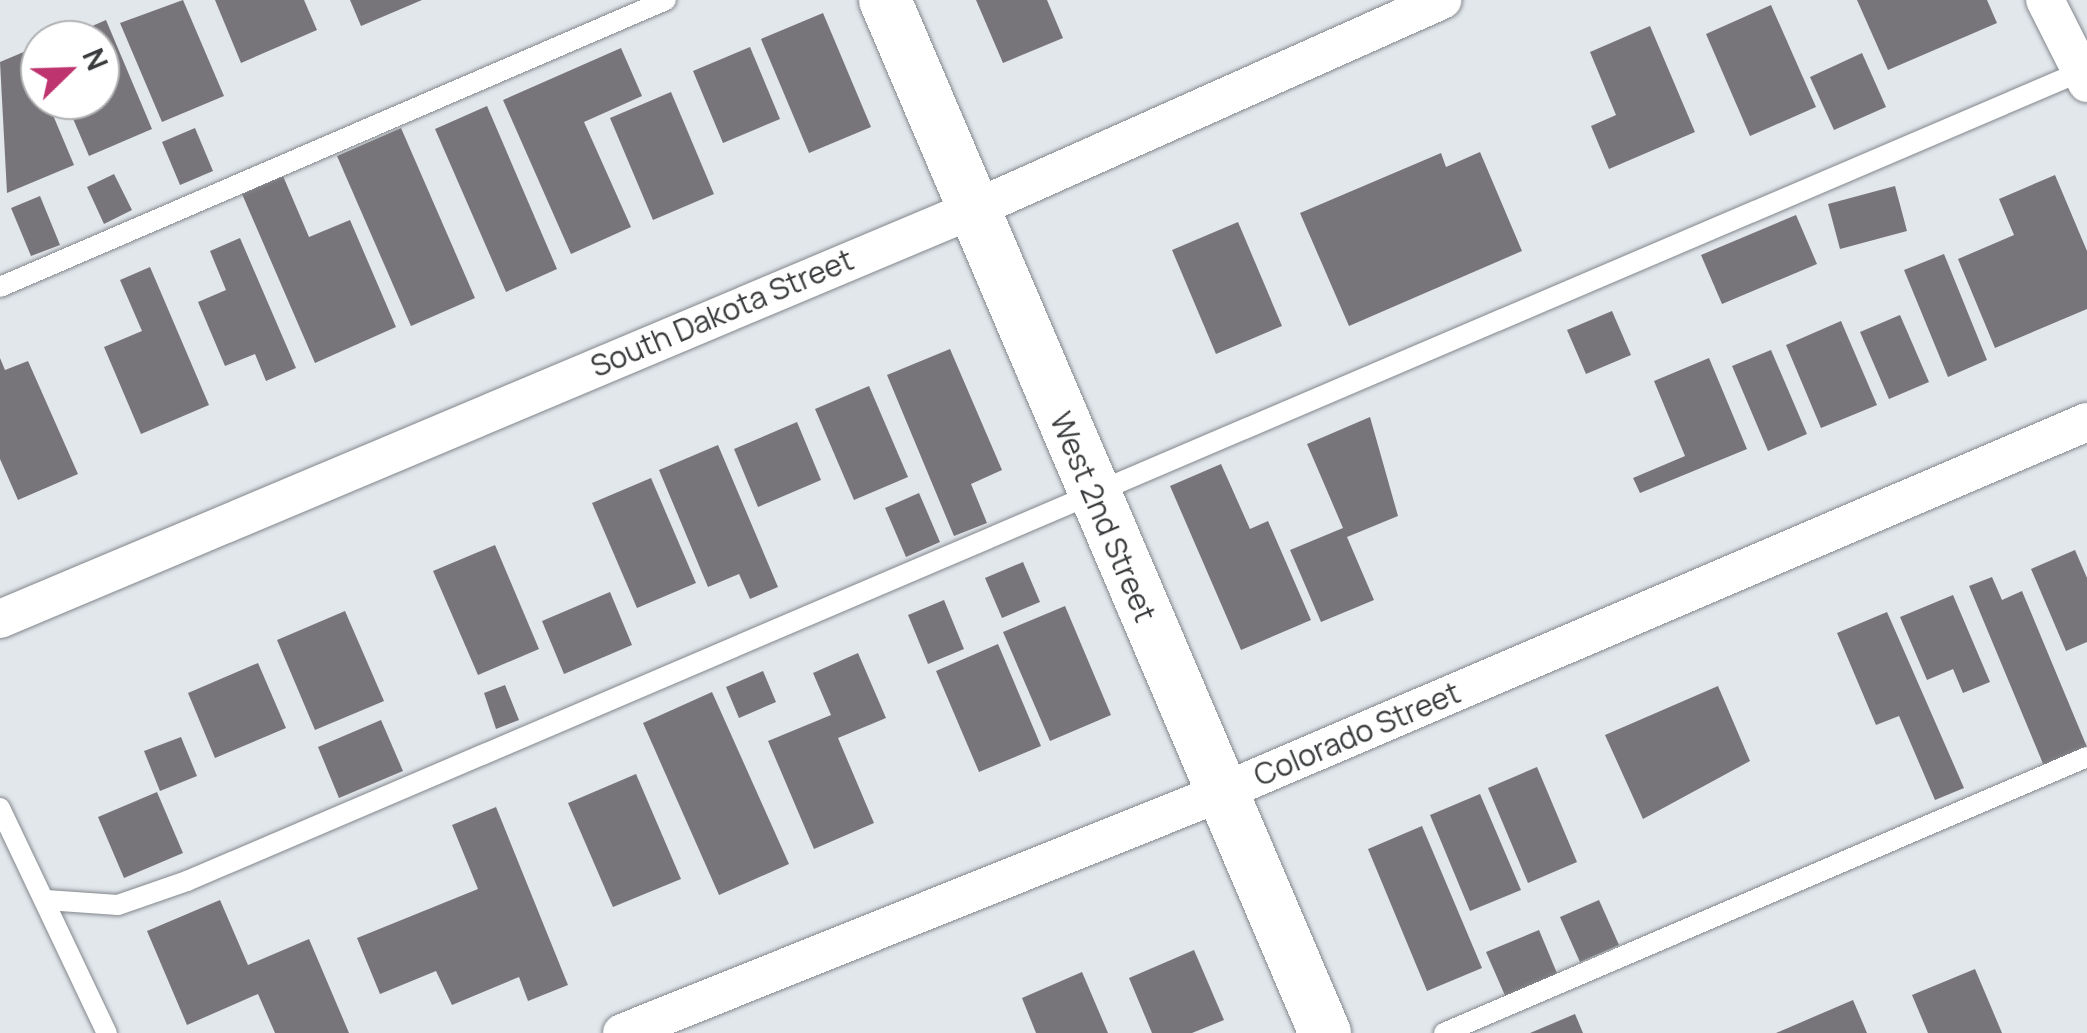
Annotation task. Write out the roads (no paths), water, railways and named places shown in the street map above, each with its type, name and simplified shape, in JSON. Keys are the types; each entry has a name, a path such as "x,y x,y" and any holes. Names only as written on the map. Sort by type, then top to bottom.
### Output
{"street":[{"name":"West 2nd Street","path":"886,0 1325,1033"},
{"name":"South Dakota Street","path":"0,620 974,209 1442,0"},
{"path":"2045,0 2084,77"},
{"name":"Colorado Street","path":"622,1033 1220,792 2087,422"}],"lane":[{"path":"0,287 666,0"},
{"path":"46,900 118,905 188,881 2084,77"},
{"path":"1444,1033 2087,757"},
{"path":"0,808 107,1033"}]}
